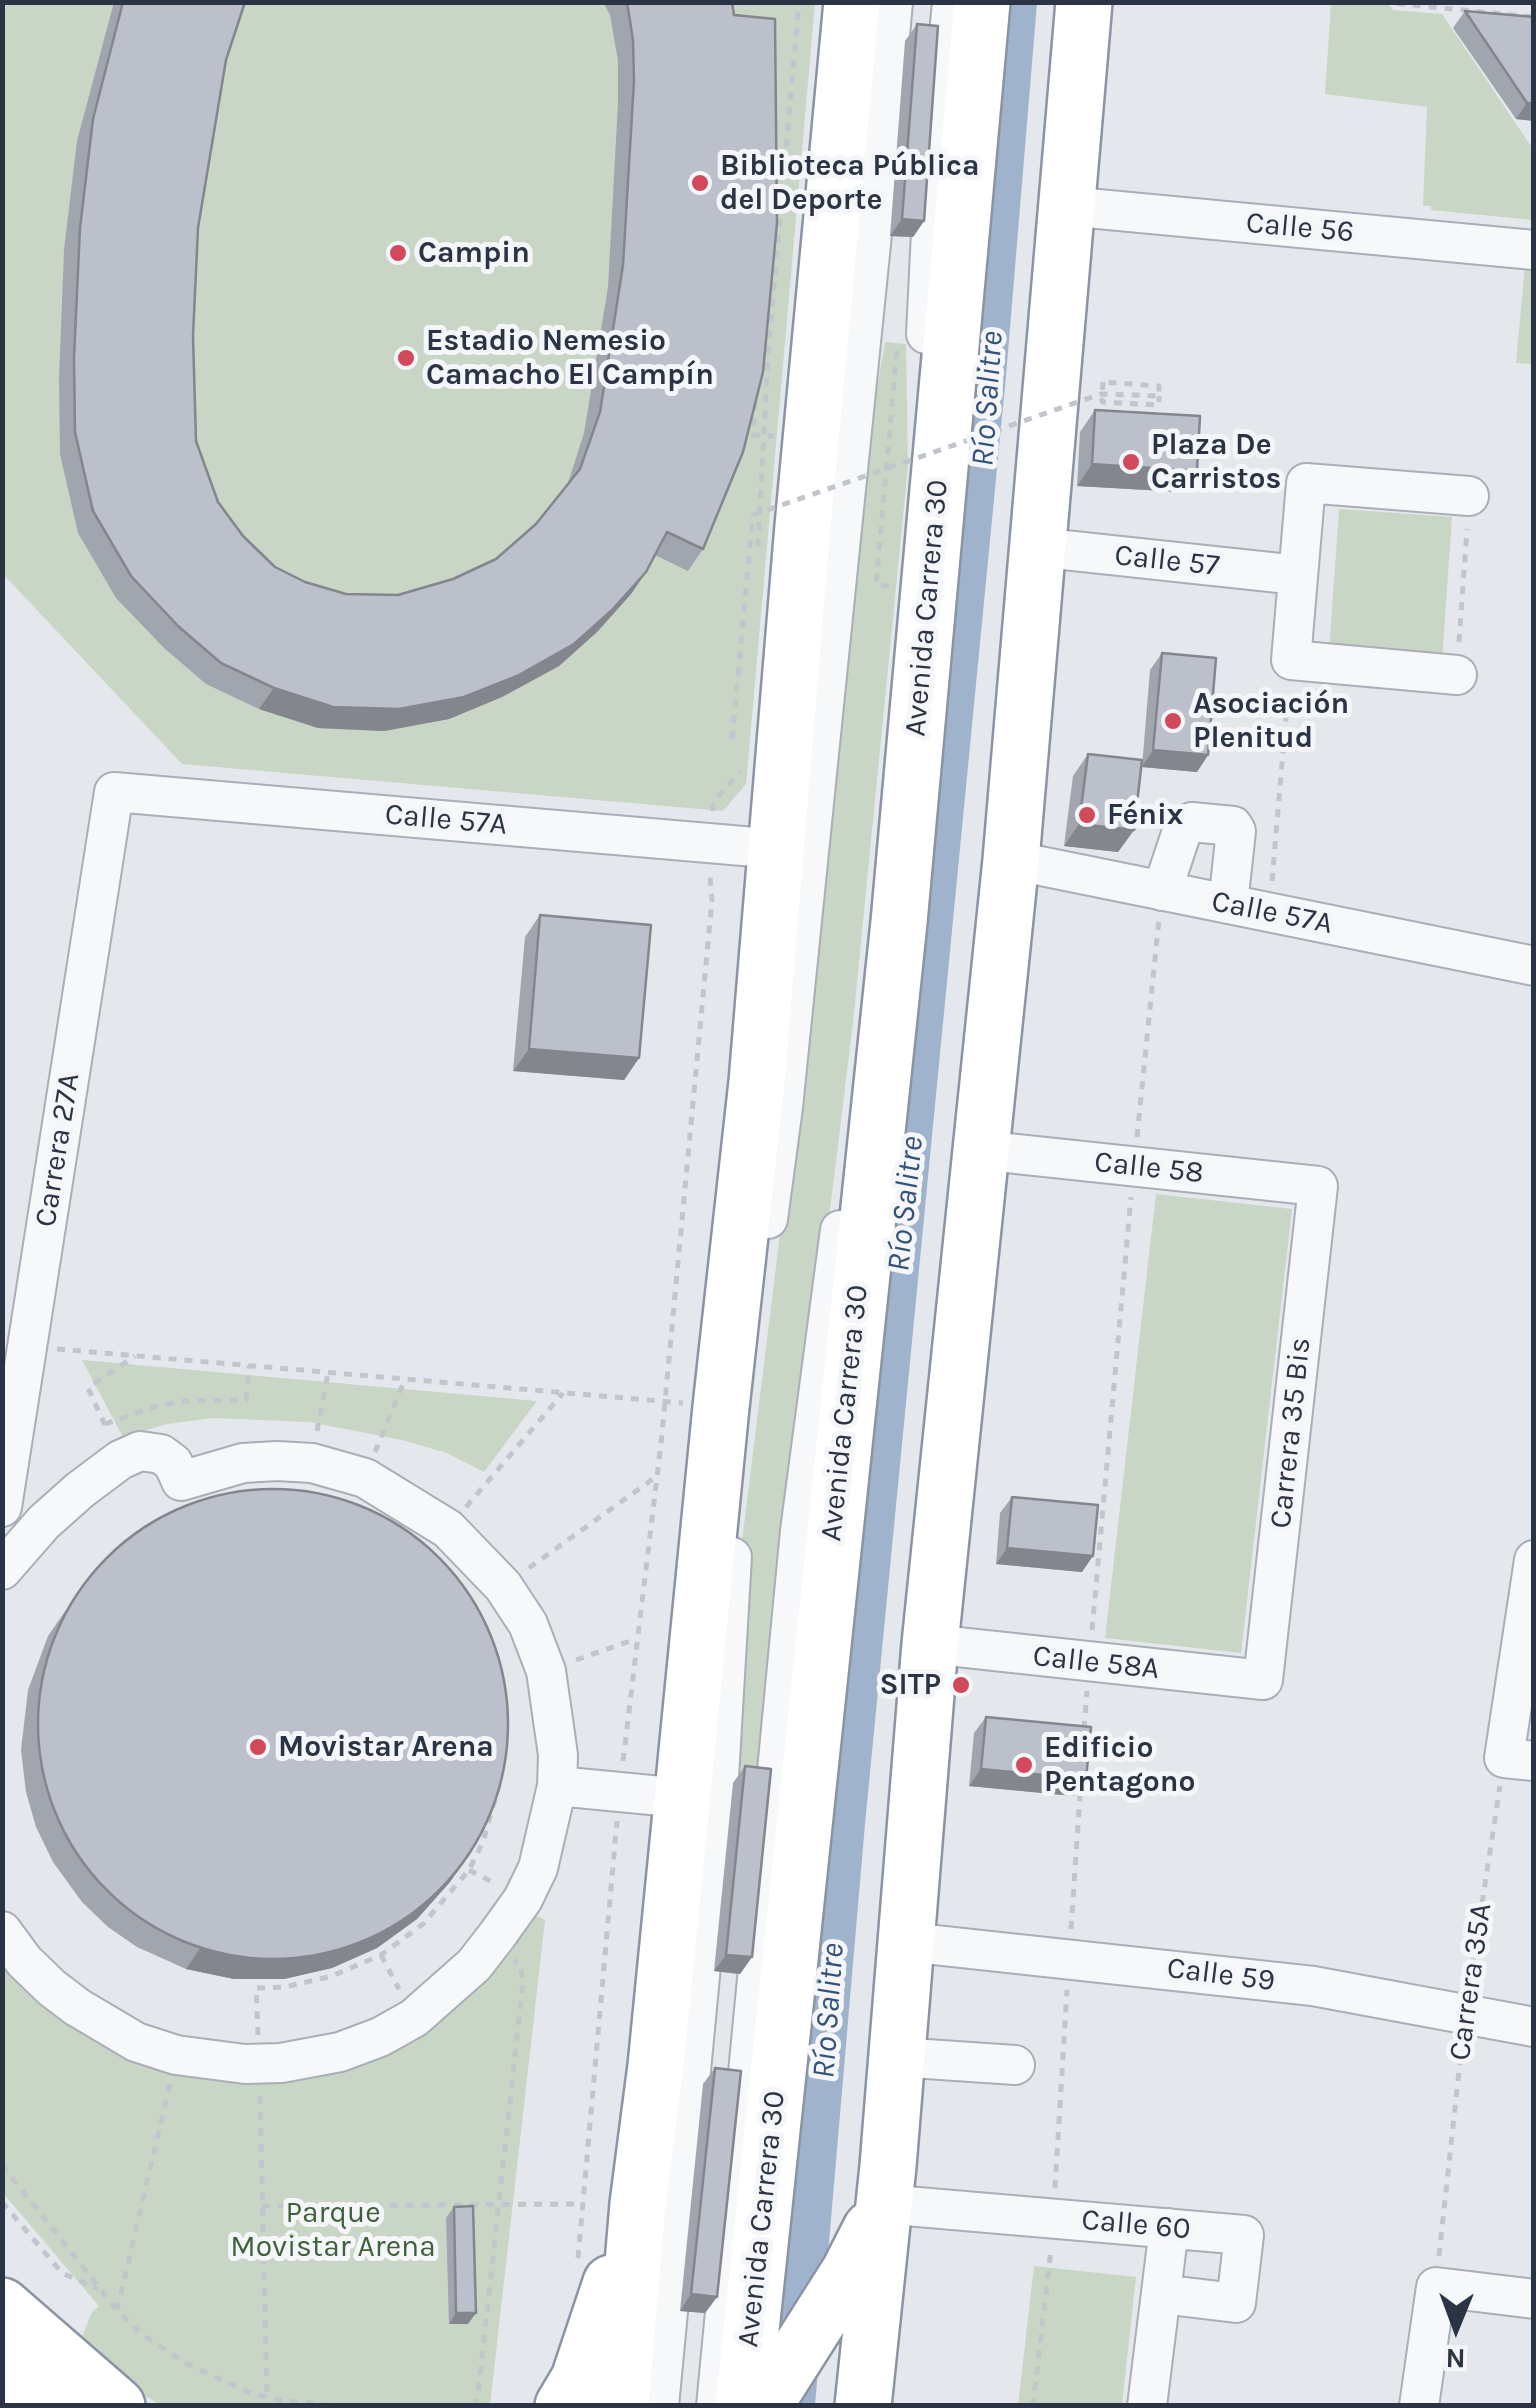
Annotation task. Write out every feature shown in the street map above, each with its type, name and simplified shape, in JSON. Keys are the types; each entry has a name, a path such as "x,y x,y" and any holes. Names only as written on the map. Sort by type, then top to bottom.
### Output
{"highway":[{"path":"622,2406 638,2204 758,1082 804,509 852,2"},
{"name":"Avenida Carrera 30","path":"742,2406 899,922 982,2"},
{"path":"863,2406 897,2056 930,1644 1010,860 1084,2"},
{"path":"563,2406 579,2379 638,2204"},
{"path":"764,2406 849,2272 883,2204"},
{"path":"2,2306 118,2406"},
{"path":"2,2383 20,2406"}],"main road":[{"path":"2,2340 54,2406"}],"street":[{"path":"659,2406 719,1777 734,1526 785,1088 892,2"},
{"path":"716,2406 800,1531 838,1246 895,727 952,2"},
{"name":"Calle 56","path":"1066,206 1534,250"},
{"path":"1457,676 1291,660 1306,483 1469,496"},
{"name":"Calle 57","path":"1036,547 1298,575"},
{"name":"Calle 57A","path":"114,792 778,849"},
{"name":"Carrera 27A","path":"2,1507 114,792"},
{"path":"1162,891 1182,831 1192,822 1233,826 1236,831 1228,904"},
{"name":"Calle 57A","path":"1010,860 1534,966"},
{"name":"Calle 58","path":"979,1150 1318,1186"},
{"name":"Carrera 35 Bis","path":"1263,1680 1318,1186"},
{"path":"2,1570 44,1522 120,1460 140,1451 161,1454 173,1463 181,1482 243,1463 312,1463 365,1478 448,1529 504,1586 528,1624 546,1670 554,1713 557,1786 538,1868 523,1899 482,1954 446,1994 414,2018 380,2037 315,2058 259,2064 207,2061 136,2042 77,2007 24,1961 2,1932"},
{"path":"1519,1760 1534,1560"},
{"name":"Calle 58A","path":"930,1644 1263,1680"},
{"path":"557,1786 682,1798"},
{"name":"Calle 59","path":"906,1942 1313,1986 1534,2028"},
{"path":"897,2056 1014,2066"},
{"name":"Calle 60","path":"883,2204 1244,2235 1236,2303 1161,2294"},
{"path":"1147,2406 1168,2228"},
{"path":"1420,2406 1436,2287 1534,2299"}],"path":[{"path":"756,584 768,354 799,2"},
{"path":"1380,2 1534,16"},
{"path":"772,117 806,118"},
{"path":"768,230 796,233"},
{"path":"891,586 876,584 897,343"},
{"path":"758,352 784,354"},
{"path":"1102,382 1159,386 1159,396 1158,405 1102,402 1102,382"},
{"path":"755,394 753,434 777,436"},
{"path":"732,739 753,515 1100,394 1159,396"},
{"path":"900,478 902,461"},
{"path":"1457,676 1469,496"},
{"path":"1269,912 1291,660"},
{"path":"576,2271 620,1794 657,1476 712,900 708,865 713,804 740,772 741,756"},
{"path":"1084,1741 1162,891"},
{"path":"28,1346 721,1406"},
{"path":"120,1460 88,1388 135,1356"},
{"path":"104,1424 157,1406 186,1401 246,1400 249,1366"},
{"path":"312,1463 328,1372"},
{"path":"365,1478 405,1379"},
{"path":"448,1529 563,1393"},
{"path":"504,1586 657,1476"},
{"name":"Carrera 35A","path":"1436,2287 1465,2014 1519,1760"},
{"path":"267,2398 256,1988 332,1976 382,1955 423,1924 458,1885 476,1856 500,1790 502,1773"},
{"path":"1034,2406 1054,2218 1081,1781"},
{"path":"474,2406 522,1973 514,1960 482,1954"},
{"path":"117,2310 176,2055"},
{"path":"2,2166 117,2310 140,2332 187,2364 226,2384 267,2398 342,2406"},
{"path":"2,2202 62,2273 101,2290"},
{"path":"262,2206 583,2204"}],"green space":[{"name":"Estadio Nemesio Camacho El Campín","path":"3,3 815,3 746,784 723,811 182,764 3,574"},
{"path":"1331,3 1387,3 1393,10 1442,14 1533,149 1533,220 1423,206 1427,107 1325,94"},
{"path":"1525,266 1533,267 1533,364 1516,363"},
{"path":"885,342 906,344 908,466 853,1023 759,1786 733,1783 739,1566 791,1145 843,588"},
{"path":"1339,509 1452,517 1442,661 1329,653"},
{"path":"1156,1194 1292,1209 1241,1653 1105,1638"},
{"path":"82,1360 537,1401 484,1472 447,1453 402,1440 309,1422 213,1418 167,1424 123,1437"},
{"name":"Parque Movistar Arena","path":"511,1902 545,1920 490,2405 161,2405 104,2372 89,2355 82,2337 92,2312 99,2306 3,2193 2,1936 79,2004 244,2060 412,2014"},
{"path":"1034,2266 1136,2277 1122,2405 1018,2405"}],"water":[{"name":"Río Salitre","path":"987,3 1037,3 1006,376 865,1824 815,2405 768,2406"}],"building":[{"path":"123,2 245,2 226,60 198,228 193,336 196,441 218,502 243,536 275,567 305,582 346,594 398,595 453,579 496,559 536,524 580,469 600,412 623,265 634,81 627,2 732,2 734,15 775,19 777,223 763,372 743,452 703,549 667,532 646,572 574,644 517,676 464,697 399,709 333,707 274,688 221,663 179,627 131,576 93,511 75,432 80,228 93,119"},
{"path":"1465,11 1534,17 1534,103 1527,103"},
{"path":"917,24 938,26 924,221 902,219"},
{"path":"1095,410 1200,416 1197,471 1092,464"},
{"name":"Asociación Plenitud","path":"1162,653 1216,658 1208,755 1153,750"},
{"path":"1088,754 1142,760 1134,830 1079,824"},
{"path":"540,915 651,925 639,1058 529,1049"},
{"name":"Movistar Arena","path":"273,1489 319,1494 363,1507 403,1529 439,1558 468,1594 490,1634 503,1678 508,1724 503,1770 490,1814 468,1854 439,1890 403,1919 363,1941 319,1954 273,1959 227,1954 183,1941 143,1919 107,1890 78,1854 56,1814 43,1770 38,1724 43,1678 56,1634 78,1594 107,1558 143,1529 183,1507 227,1494"},
{"path":"1012,1497 1098,1505 1093,1556 1007,1548"},
{"path":"986,1717 1091,1727 1086,1779 981,1769"},
{"path":"745,1766 771,1769 752,1957 726,1955"},
{"path":"715,2068 741,2071 717,2297 691,2294"},
{"path":"473,2206 476,2313 456,2313 454,2207"}],"place":[{"name":"Biblioteca Pública del Deporte","path":"700,183"},
{"name":"Campin","path":"398,253"},
{"name":"Estadio Nemesio Camacho El Campín","path":"406,358"},
{"name":"Plaza De Carristos","path":"1131,462"},
{"name":"Asociación Plenitud","path":"1173,721"},
{"name":"Fénix","path":"1087,815"},
{"name":"SITP","path":"961,1685"},
{"name":"Movistar Arena","path":"258,1747"},
{"name":"Edificio Pentagono","path":"1024,1765"}]}
